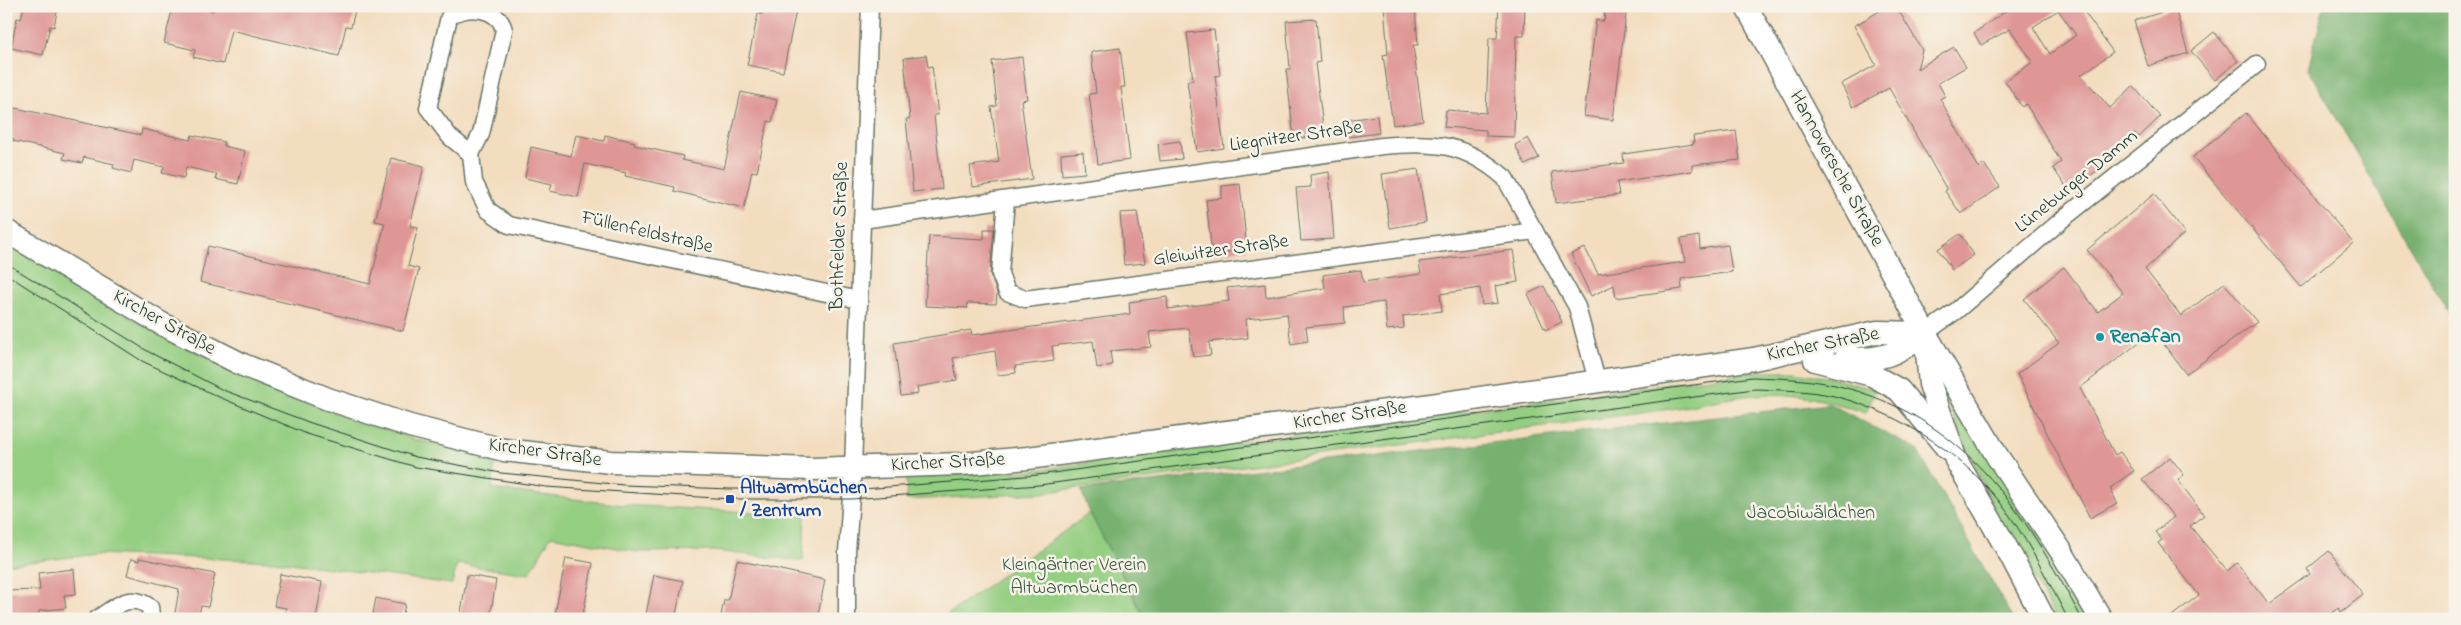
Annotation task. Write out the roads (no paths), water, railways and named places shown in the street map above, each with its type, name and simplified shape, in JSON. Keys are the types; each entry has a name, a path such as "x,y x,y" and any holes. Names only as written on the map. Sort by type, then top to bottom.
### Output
{"main road":[{"name":"Hannoversche Straße","path":"1746,6 1925,333 1997,456 2061,551 2101,619"},
{"name":"Kircher Straße","path":"6,231 162,324 243,365 328,399 410,426 504,450 611,462 731,468 853,468 961,464 1028,458 1754,359 1878,332 1925,333"},
{"name":"Hannoversche Straße","path":"1925,333 1930,384 1956,460 2010,554 2044,619"},
{"name":"Kircher Straße","path":"1754,359 1883,358 1906,348 1925,333"},
{"name":"Kircher Straße","path":"1815,360 1872,375 1899,390 1956,460"}],"street":[{"name":"Bothfelder Straße","path":"847,619 847,552 853,468 870,6"},
{"path":"470,9 496,14 502,21 504,30 481,134 470,154 450,137 428,108 449,17 457,10 470,9"},
{"name":"Lüneburger Damm","path":"1925,333 1956,311 2064,218 2257,64"},
{"name":"Liegnitzer Straße","path":"862,220 1382,146 1425,143 1443,144 1470,153 1489,164 1505,178 1577,307 1597,381"},
{"name":"Füllenfeldstraße","path":"470,154 474,182 488,210 509,224 859,300"},
{"name":"Gleiwitzer Straße","path":"1006,200 1000,274 1007,292 1025,299 1535,231"},
{"path":"97,619 119,613 130,599 140,600 150,607 151,615 148,619"}],"tram line":[{"path":"6,263 149,352 223,390 311,423 416,457 501,473 624,485 730,489 851,490 1038,475 1752,377 1825,383 1881,399 1920,419 1955,444 1985,473 2012,505 2037,541 2082,619"},
{"path":"6,274 142,361 219,397 307,434 416,467 546,487 730,499 851,499 1039,485 1754,389 1824,394 1859,404 1909,426 1955,457 1975,475 1994,495 2018,528 2068,619"}],"place":[{"name":"Renafan","path":"2100,337"},
{"name":"Altwarmbüchen / Zentrum","path":"730,499"}],"park label":[{"name":"Jacobiwäldchen","path":"1811,513"},
{"name":"Kleingärtner Verein Altwarmbüchen","path":"1074,576"}]}
